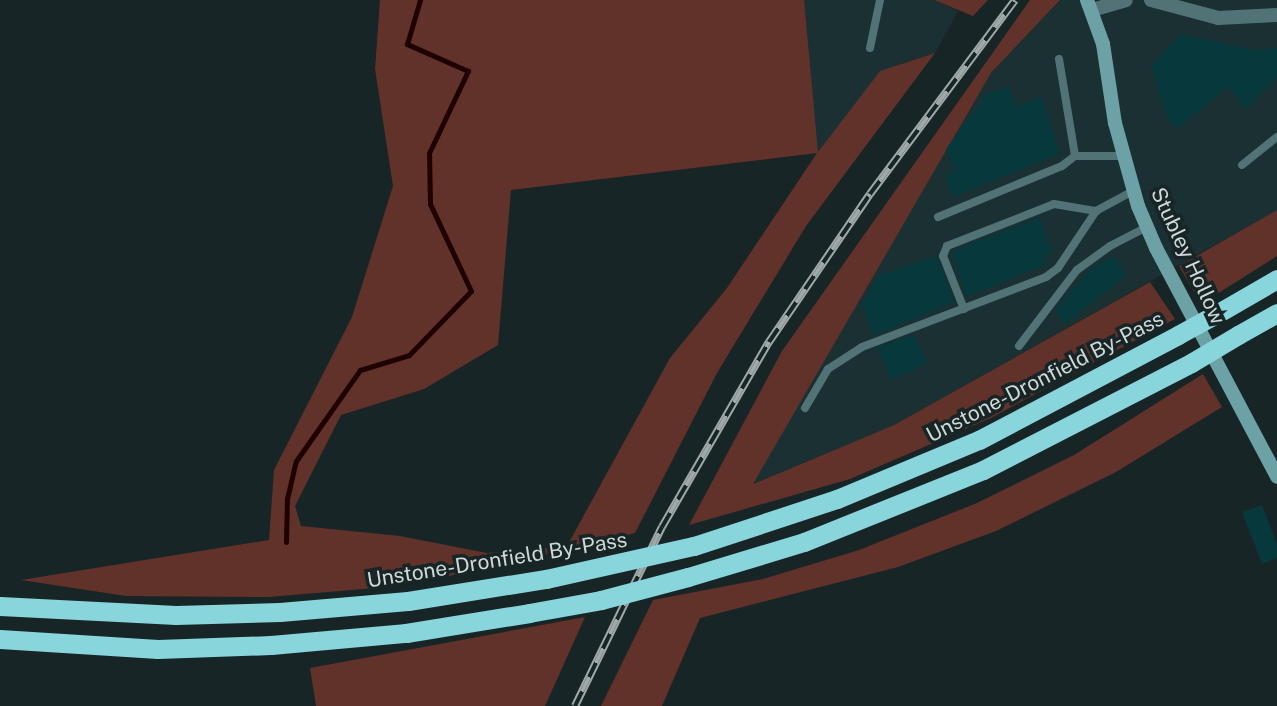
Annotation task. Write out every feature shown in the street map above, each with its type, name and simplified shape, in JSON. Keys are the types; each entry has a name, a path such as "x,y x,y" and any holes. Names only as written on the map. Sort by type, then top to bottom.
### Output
{"highway":[{"name":"Unstone-Dronfield By-Pass","path":"0,606 176,615 280,612 408,601 547,579 694,546 837,499 978,440 1178,335 1277,279"},
{"path":"0,639 158,649 271,645 406,633 529,613 688,577 804,542 983,470 1191,363 1277,313"}],"main road":[{"name":"Stubley Hollow","path":"1090,5 1104,44 1123,156 1147,228 1277,477"}],"street":[{"path":"1090,5 1126,0"},
{"path":"1151,0 1180,3 1218,18 1277,15"}],"lane":[{"path":"870,48 880,0"},
{"path":"1059,59 1075,156"},
{"path":"1242,165 1277,137"},
{"path":"938,217 1062,166 1075,156 1123,156"},
{"path":"805,408 828,369 840,359 1058,268 1096,211 1133,191"},
{"path":"964,309 943,256 947,246 1054,204 1096,211"},
{"path":"1019,346 1077,270 1110,246 1147,228"}],"shaded area":[{"path":"380,0 804,0 818,152 880,71 935,53 806,226 717,373 635,533 492,568 387,587 269,597 126,596 21,580 269,540 274,470 352,317 393,186 375,69","holes":["817,153 727,288 670,358 567,546 487,553 400,536 301,526 295,506 341,415 424,389 498,345 511,190"]},
{"path":"489,0 934,0 958,11 935,53 880,71 818,153"},
{"path":"934,0 988,0 973,16"},
{"path":"1030,0 1060,0 991,73 753,484 894,425 1150,282 1175,319 991,418 850,479 689,525 782,351"},
{"path":"1060,0 1277,0 1277,210 894,425 752,484 991,73"},
{"path":"1277,210 1277,256 1201,304 1179,266"},
{"path":"1203,374 1222,407 1116,472 996,531 898,567 700,618 662,706 601,706 653,600 763,579 859,550 977,503 1074,455"},
{"path":"585,617 545,706 316,706 310,668"}],"building":[{"path":"1181,34 1253,50 1277,48 1277,78 1246,109 1228,87 1177,129 1167,117 1151,65"},
{"path":"1009,86 1017,107 1041,96 1060,154 953,197 945,175 954,171 946,149 987,94"},
{"path":"1039,217 1053,252 1045,255 1048,264 966,297 952,251"},
{"path":"937,256 954,302 873,336 862,304 879,275"},
{"path":"1113,256 1127,275 1065,324 1055,310 1091,268"},
{"path":"914,334 927,364 891,380 877,348"},
{"path":"1262,505 1277,544 1277,558 1262,564 1242,512"}],"waterway":[{"path":"286,542 287,499 296,461 360,370 409,355 471,291 430,204 429,153 468,71 407,44 420,0"}],"railway":[{"path":"575,706 662,527 769,342 870,194 1015,0"}]}
